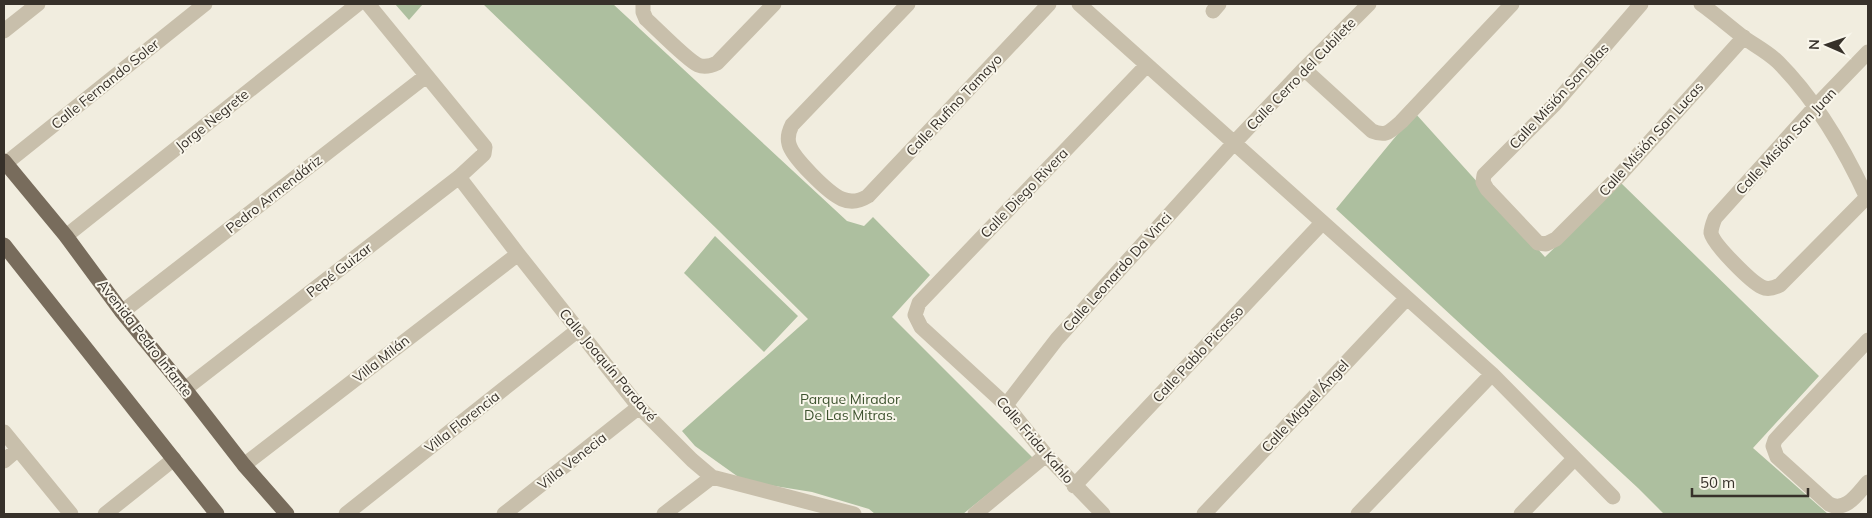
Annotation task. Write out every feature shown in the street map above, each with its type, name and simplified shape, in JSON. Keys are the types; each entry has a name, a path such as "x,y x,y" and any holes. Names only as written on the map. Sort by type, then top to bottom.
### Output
{"main road":[{"name":"Avenida Pedro Infante","path":"5,162 66,236 122,312 186,389 244,465 287,514"},
{"path":"4,245 217,514"},
{"path":"269,514 275,499"}],"street":[{"path":"4,31 38,4"},
{"name":"Calle Fernando Soler","path":"5,162 205,4"},
{"name":"Jorge Negrete","path":"66,236 358,4"},
{"path":"368,4 426,76"},
{"path":"643,5 646,19 695,63 706,66 717,63 774,4"},
{"name":"Calle Rufino Tamayo","path":"908,4 792,125 789,133 789,145 792,153 826,187 841,199 856,201 868,196 1049,4"},
{"path":"1079,4 1406,299 1492,374 1613,497"},
{"name":"Calle Cerro del Cubilete","path":"1233,144 1369,4"},
{"path":"1304,69 1372,132 1387,134 1401,122 1512,4"},
{"name":"Calle Misión San Blas","path":"1556,240 1546,244 1538,243 1487,189 1483,182 1484,175 1554,105 1642,4"},
{"path":"1701,4 1776,60 1796,81 1850,162 1868,198"},
{"name":"Calle Misión San Lucas","path":"1556,240 1618,177 1744,37"},
{"name":"Calle Misión San Juan","path":"1868,52 1815,107 1715,218 1711,234 1719,248 1756,282 1768,288 1780,285 1868,198"},
{"name":"Calle Diego Rivera","path":"921,327 915,315 919,303 1147,65"},
{"name":"Pepé Guizar","path":"186,389 459,177 484,154 485,147 426,76"},
{"name":"Pedro Armendáriz","path":"122,312 426,76"},
{"name":"Calle Leonardo Da Vinci","path":"1006,405 1056,339 1233,144"},
{"name":"Calle Joaquín Pardavé","path":"459,177 639,407 692,460 712,477 822,511 854,514"},
{"name":"Calle Pablo Picasso","path":"1074,486 1322,223"},
{"name":"Villa Milán","path":"244,465 518,254"},
{"name":"Calle Miguel Ángel","path":"1204,514 1406,299"},
{"name":"Calle Frida Kahlo","path":"921,327 1006,405 1046,455 1103,514"},
{"name":"Villa Florencia","path":"346,514 578,330"},
{"path":"1868,340 1775,440 1773,446 1776,457 1829,504 1835,507 1841,508 1846,505 1868,482"},
{"path":"1358,514 1492,374"},
{"name":"Villa Venecia","path":"504,514 639,407"},
{"path":"4,432 71,514"},
{"path":"4,461 18,449"},
{"path":"975,514 1046,455"},
{"path":"106,514 174,459"},
{"path":"1522,514 1574,459"},
{"path":"664,514 712,477"}],"green space":[{"path":"395,4 423,4 409,20"},
{"name":"Parque Mirador De Las Mitras.","path":"483,4 613,4 847,221 864,226 873,217 930,275 892,317 1033,458 963,514 875,514 869,509 812,492 744,481 695,446 682,431 808,319"},
{"path":"1415,113 1545,257 1621,183 1819,376 1753,448 1828,514 1664,514 1336,209"},
{"path":"715,236 798,316 764,352 684,273"}]}
